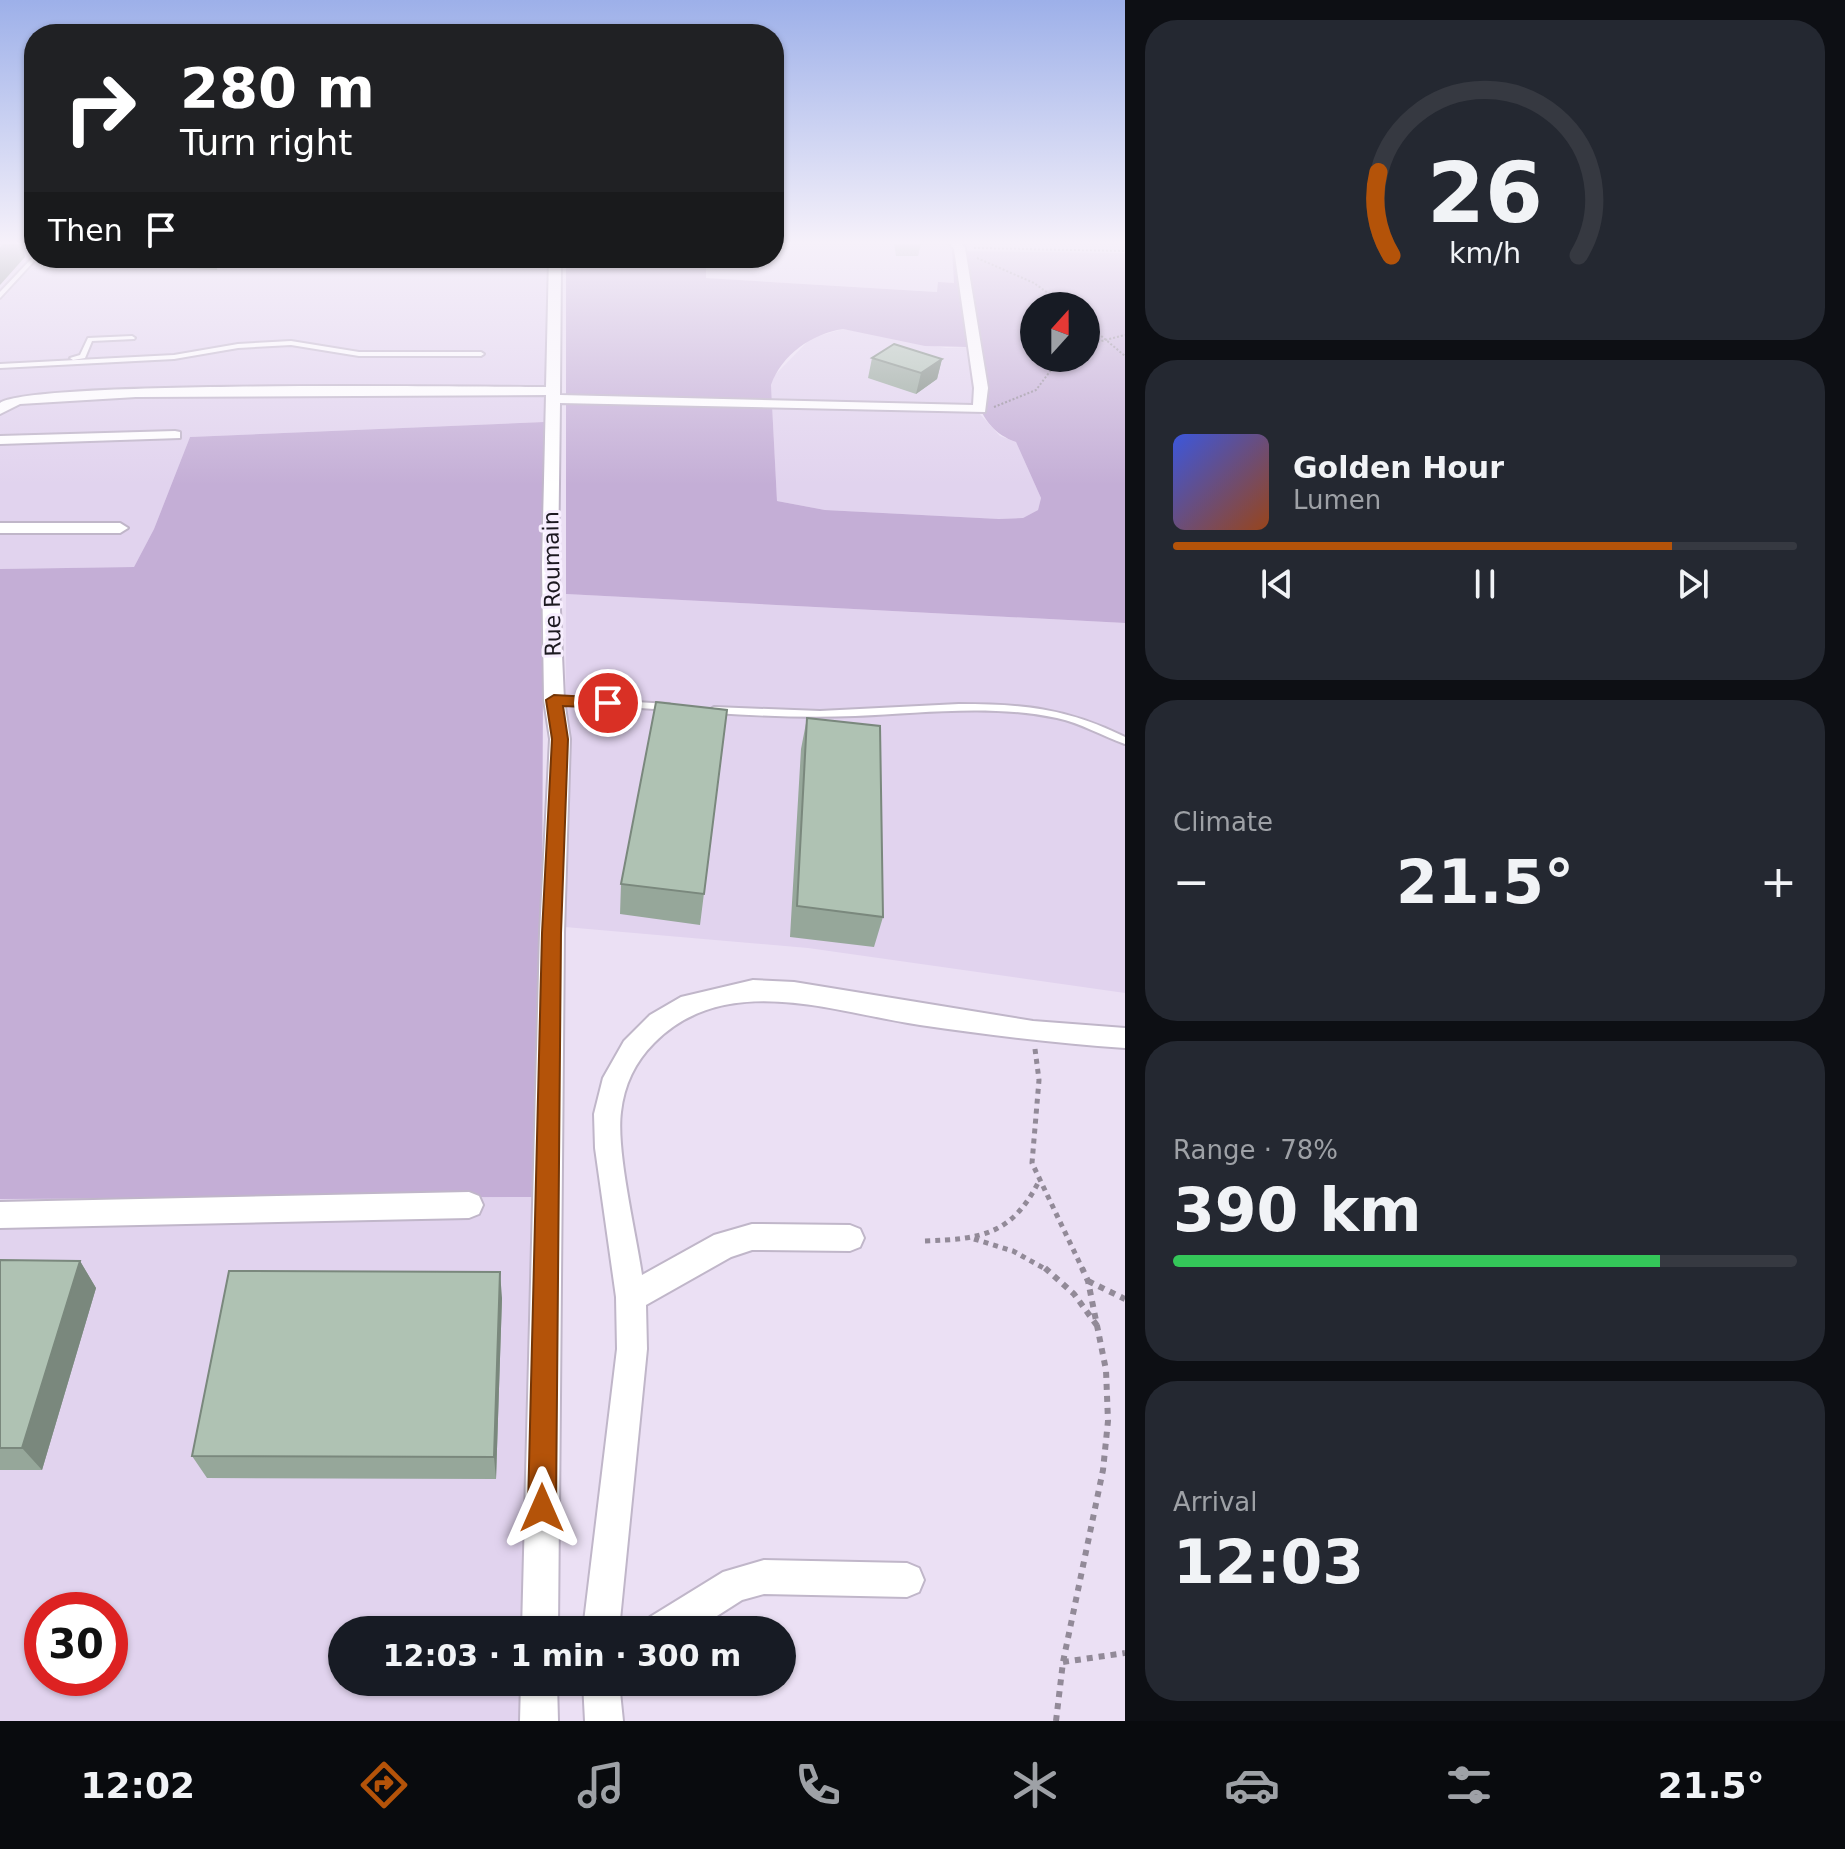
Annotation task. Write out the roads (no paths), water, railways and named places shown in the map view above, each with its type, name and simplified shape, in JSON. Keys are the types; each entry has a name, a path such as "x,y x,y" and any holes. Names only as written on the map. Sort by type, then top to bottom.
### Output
{"street":[{"name":"Rue Roumain","path":"540,1616 551,949 560,739 554,700 550,565 555,324"},
{"path":"0,410 9,402 20,400 136,393 554,395 980,409 981,388 971,324"},
{"path":"0,440 175,435"},
{"path":"0,528 120,528"},
{"path":"602,1616 632,1349 631,1297 607,1114 616,1078 627,1058 659,1022 690,1004 753,990 794,992 906,1013 1033,1031 1125,1038"},
{"path":"0,1215 469,1205"},
{"path":"631,1297 724,1245 752,1237 850,1238"},
{"path":"685,1616 735,1584 764,1577 907,1580"},
{"path":"539,1696 539,1721"},
{"path":"602,1696 604,1721"}],"lane":[{"path":"0,363 83,357 90,339 132,338"},
{"path":"0,363 174,357 238,346 291,343 359,354 481,354"},
{"path":"554,700 674,708"},
{"path":"701,709 852,713 961,707 1009,708 1076,719 1125,741"}]}
